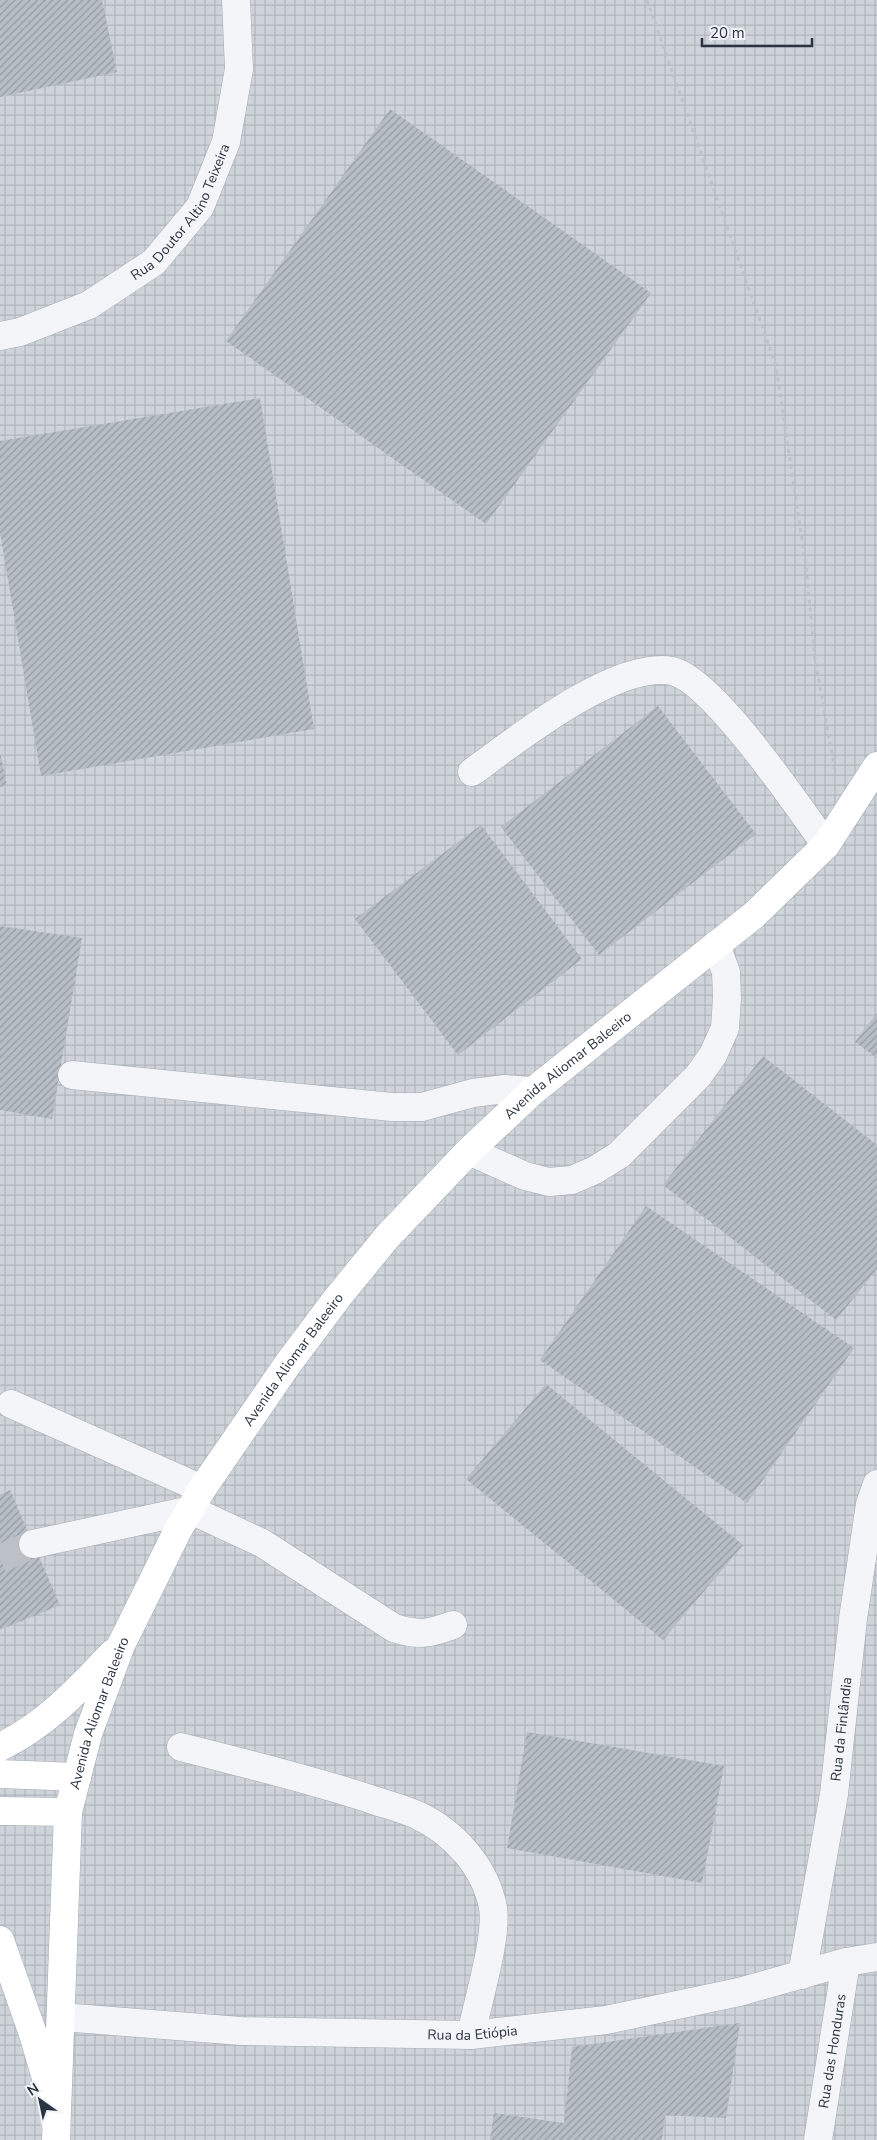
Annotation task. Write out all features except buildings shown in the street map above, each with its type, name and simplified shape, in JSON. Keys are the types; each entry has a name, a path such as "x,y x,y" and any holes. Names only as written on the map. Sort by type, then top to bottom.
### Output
{"main road":[{"name":"Avenida Aliomar Baleeiro","path":"56,2131 68,1812 88,1734 121,1645 178,1530 196,1500 288,1365 338,1297 387,1237 469,1151 533,1091 754,915 826,845 876,768"},
{"path":"0,1747 38,1725 59,1708 121,1645"},
{"path":"0,1774 76,1776"},
{"path":"0,1811 68,1812"},
{"path":"0,1940 43,2066 56,2131"}],"street":[{"name":"Rua Doutor Altino Teixeira","path":"0,336 20,332 89,305 154,262 200,207 226,142 239,69 236,0"},
{"path":"472,772 550,714 602,687 656,670 673,671 695,682 730,718 826,845"},
{"path":"469,1151 526,1176 549,1182 572,1180 595,1170 619,1155 698,1076 713,1055 724,1028 728,998 726,972 716,945"},
{"path":"72,1074 392,1107 422,1107 473,1093 505,1089 533,1091"},
{"path":"11,1404 196,1500 394,1628 413,1634 429,1633 453,1625"},
{"name":"Rua da Finlândia","path":"802,1975 834,1794 853,1619 870,1504 877,1484"},
{"path":"33,1544 196,1500"},
{"path":"182,1747 337,1788 418,1815 447,1835 470,1856 486,1882 494,1910 491,1941 471,2034"},
{"name":"Rua da Etiópia","path":"61,2017 241,2031 471,2034 606,2020 739,1992 846,1962 877,1957"},
{"name":"Rua das Honduras","path":"818,2140 846,1962"}],"path":[{"path":"647,0 776,366 806,567 815,659 835,773 845,753 876,768"}],"shaded area":[{"path":"0,0 877,0 877,2140 0,2140"}],"tunnel":[{"path":"0,1559 33,1544"}]}
